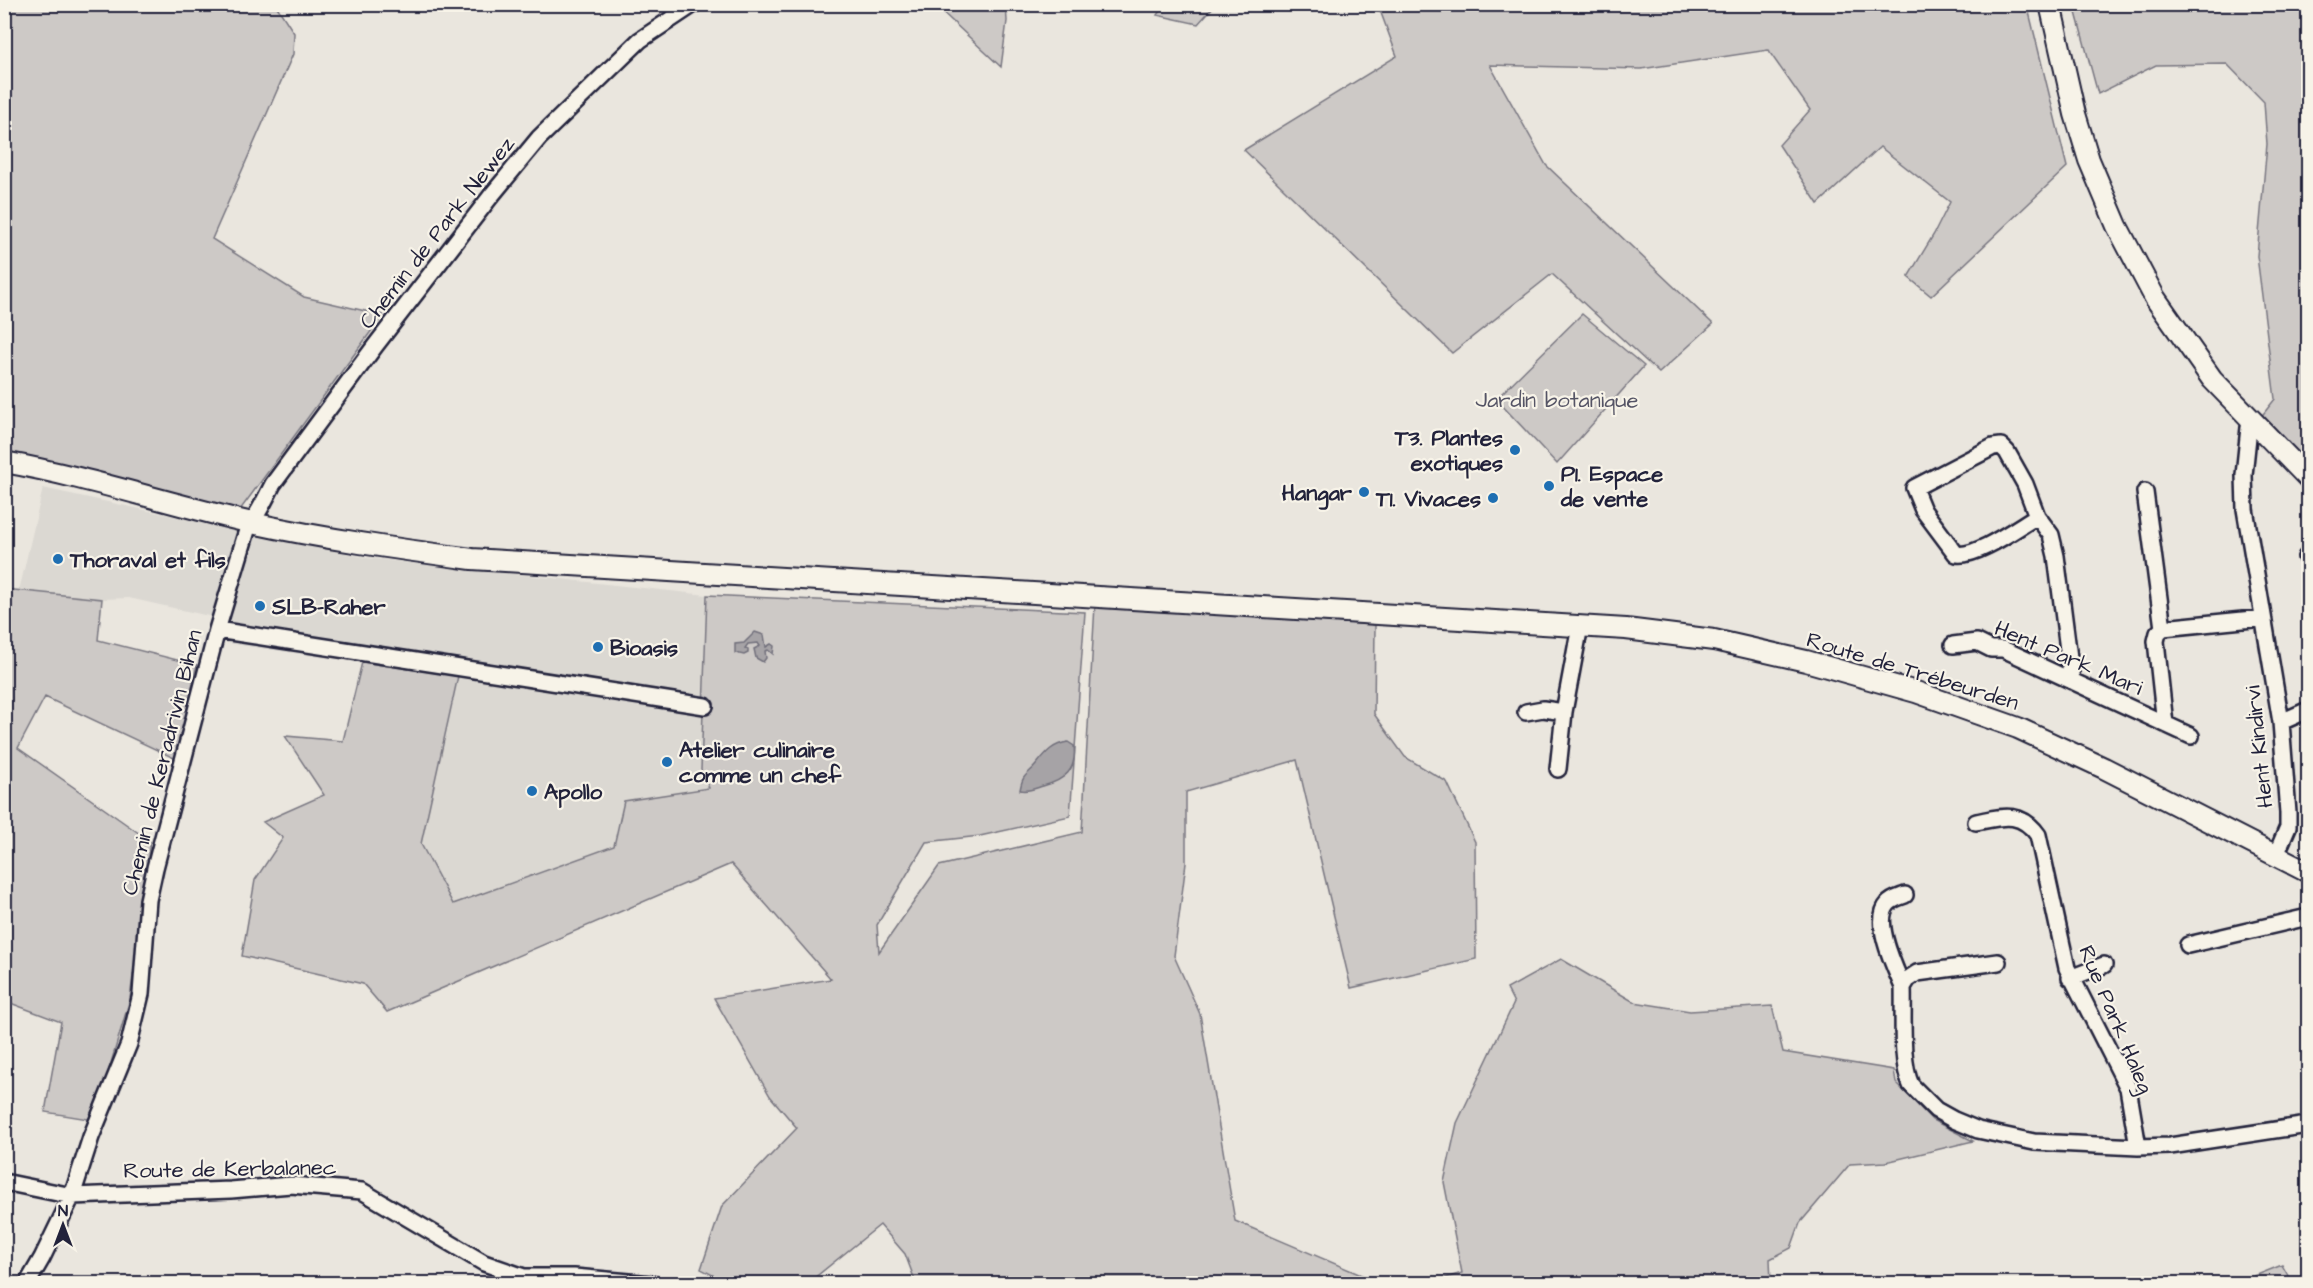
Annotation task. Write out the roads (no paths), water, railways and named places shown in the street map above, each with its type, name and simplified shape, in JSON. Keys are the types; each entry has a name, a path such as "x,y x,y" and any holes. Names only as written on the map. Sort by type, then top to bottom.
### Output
{"main road":[{"path":"2050,4 2085,148 2116,226 2156,298 2212,379 2308,478"},
{"name":"Route de Trébeurden","path":"4,462 90,481 252,523 356,543 472,559 1580,626 1714,640 1806,661 1916,692 2018,728 2104,768 2308,872"}],"street":[{"name":"Chemin de Park Newez","path":"252,523 273,484 375,346 539,138 640,40 694,4"},
{"name":"Hent Kindirvi","path":"2250,418 2244,475 2246,510 2281,722 2288,827 2276,855"},
{"path":"2037,516 1975,550 1961,555 1956,554 1923,510 1914,488 1993,447 2001,446 2007,452 2025,484 2037,516 2051,535 2056,556 2072,681"},
{"name":"Hent Park Mari","path":"2145,492 2163,628 2158,633 2156,641 2165,724"},
{"name":"Chemin de Keradrivin Bihan","path":"27,1284 72,1196 92,1137 129,1044 141,994 148,900 217,630 248,527 252,523"},
{"path":"2163,628 2263,618"},
{"path":"1558,769 1564,712 1580,626"},
{"path":"217,630 705,706"},
{"name":"Hent Park Mari","path":"1953,645 1977,642 1991,649 2003,649 2191,736"},
{"path":"1526,712 1543,710 1564,712"},
{"path":"2281,722 2308,710"},
{"name":"Rue Park Haleg","path":"1976,822 2012,817 2026,823 2038,835 2070,978 2128,1088 2138,1147"},
{"path":"1905,895 1889,902 1884,911 1883,921 1888,947 1903,987 1906,1075 1911,1085 1936,1110 1978,1130 2014,1139 2054,1144 2170,1146 2308,1125"},
{"path":"2188,945 2308,917"},
{"path":"1903,987 1908,979 1917,973 1998,962"},
{"path":"2070,978 2104,965"},
{"name":"Route de Kerbalanec","path":"4,1182 72,1196 231,1190 291,1185 362,1191 484,1263 524,1277 574,1277 652,1284"}],"place":[{"name":"T3. Plantes exotiques","path":"1515,450"},
{"name":"P1. Espace de vente","path":"1549,486"},
{"name":"Hangar","path":"1364,492"},
{"name":"T1. Vivaces","path":"1493,498"},
{"name":"Thoraval et fils","path":"58,559"},
{"name":"SLB-Raher","path":"260,606"},
{"name":"Bioasis","path":"598,647"},
{"name":"Atelier culinaire comme un chef","path":"667,762"},
{"name":"Apollo","path":"532,791"}],"park label":[{"name":"Jardin botanique","path":"1557,399"}]}
